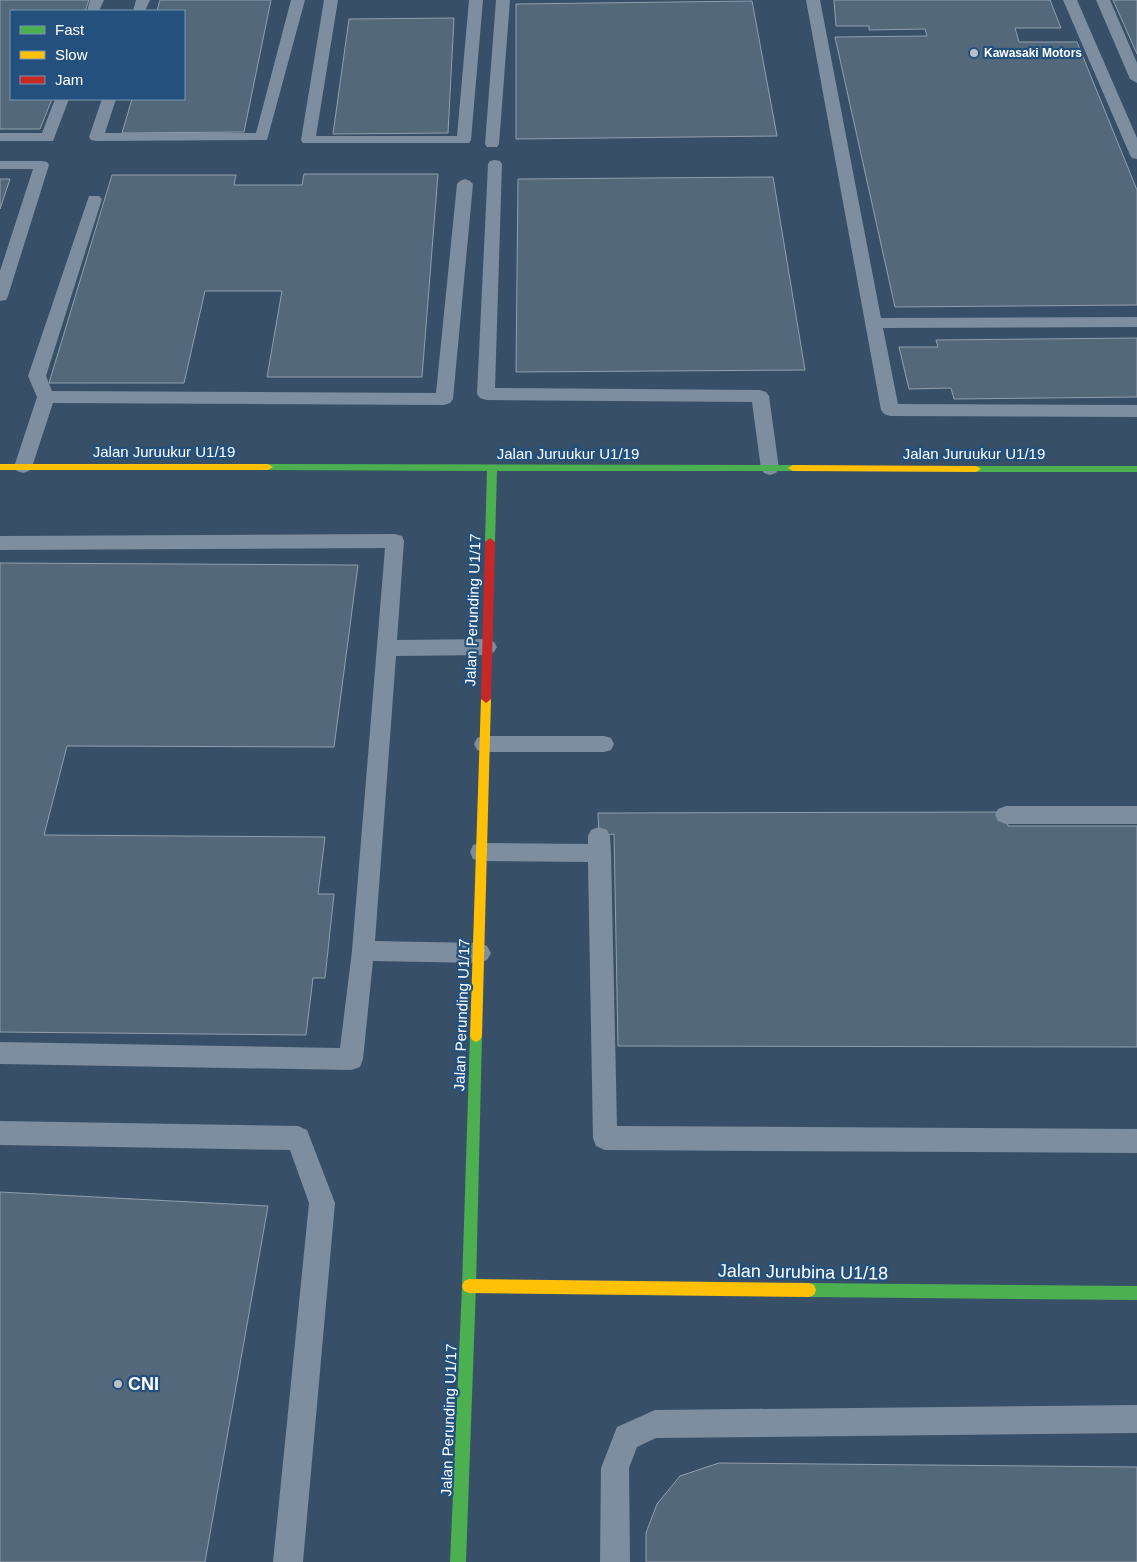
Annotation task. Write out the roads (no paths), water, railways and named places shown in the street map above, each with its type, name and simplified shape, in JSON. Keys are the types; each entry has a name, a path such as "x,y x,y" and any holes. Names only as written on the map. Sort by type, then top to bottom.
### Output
{"street":[{"name":"Jalan Juruukur U1/19","path":"0,467 1137,469"},
{"name":"Jalan Perunding U1/17","path":"458,1562 469,1286 492,469"},
{"name":"Jalan Jurubina U1/18","path":"469,1286 1137,1293"}],"lane":[{"path":"109,100 96,137 262,137 298,0"},
{"path":"330,0 308,140 464,140 476,0"},
{"path":"492,144 503,0"},
{"path":"813,0 890,410 1137,411"},
{"path":"1070,0 1137,155"},
{"path":"1103,0 1137,80"},
{"path":"0,138 48,138 62,100"},
{"path":"495,164 486,394 760,396 770,469"},
{"path":"0,165 42,165 0,296"},
{"path":"46,397 444,399 465,184"},
{"path":"23,466 46,397 37,376 94,199"},
{"path":"873,323 1137,322"},
{"path":"0,543 395,541 363,951 351,1059 0,1053"},
{"path":"386,648 487,647"},
{"path":"484,744 604,744"},
{"path":"1006,814 1137,815"},
{"path":"481,852 599,844 605,1138 1137,1141"},
{"path":"363,951 479,953"},
{"path":"0,1133 298,1138 322,1203 288,1562"},
{"path":"615,1562 615,1468 627,1437 655,1424 1137,1419"}],"place":[{"name":"Kawasaki Motors","path":"974,53"},
{"name":"CNI","path":"118,1384"}]}
